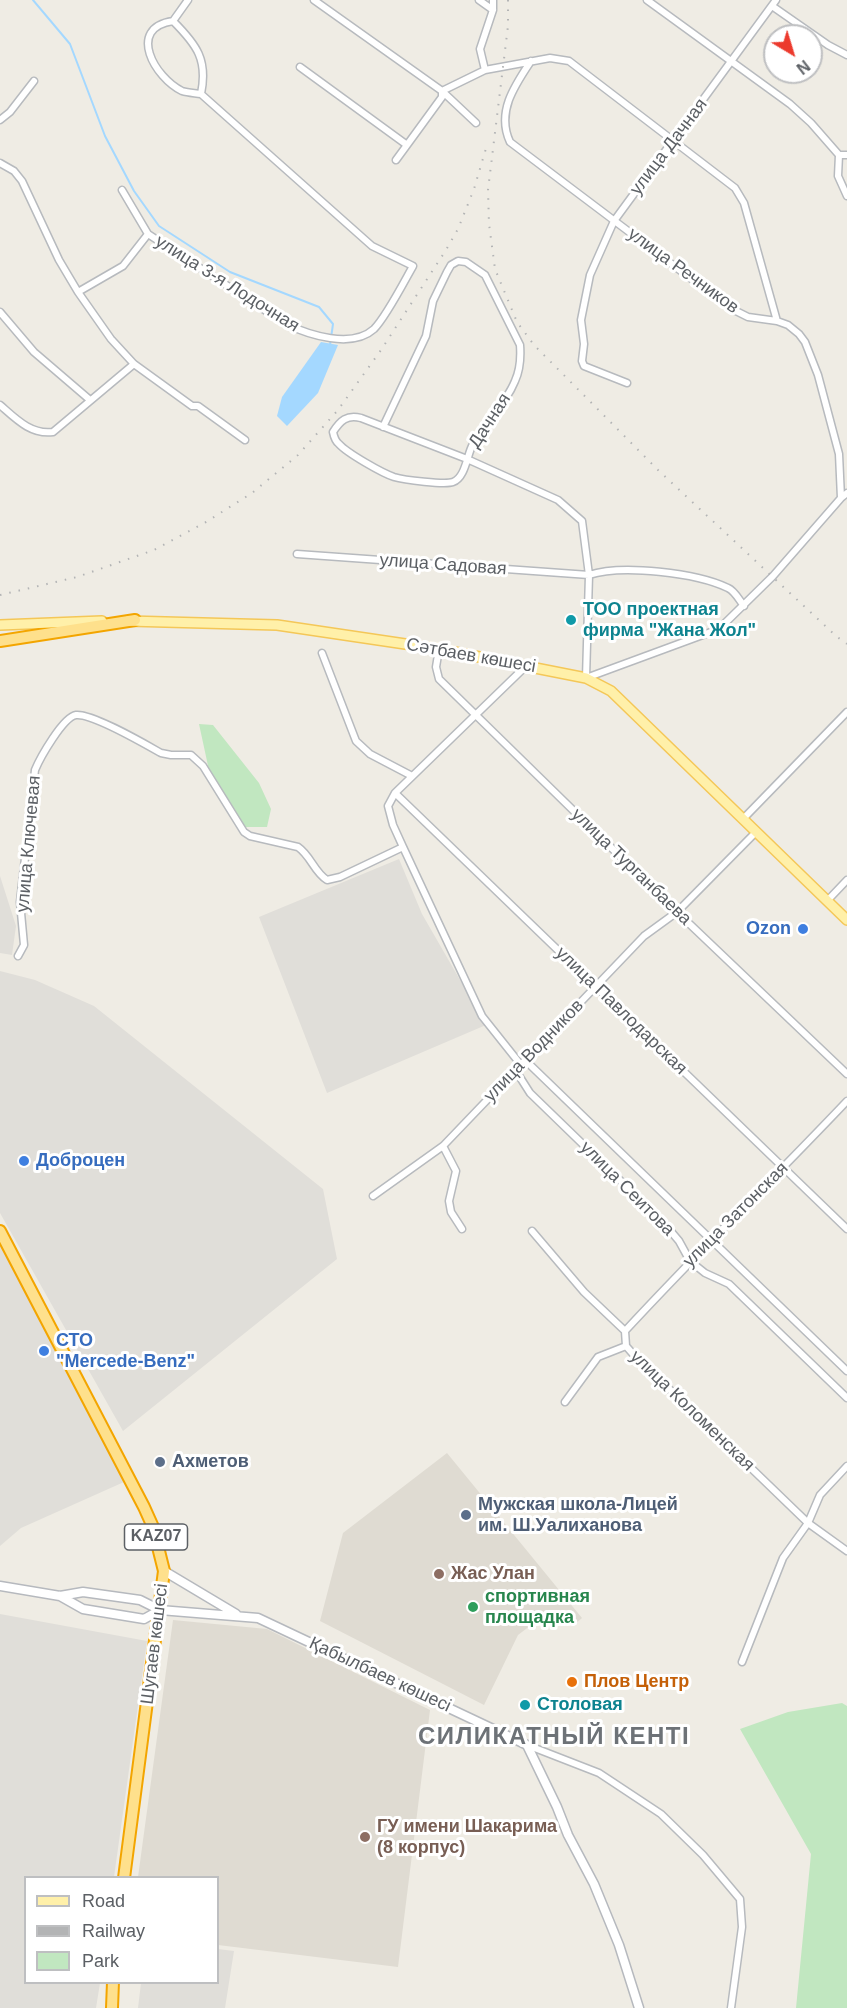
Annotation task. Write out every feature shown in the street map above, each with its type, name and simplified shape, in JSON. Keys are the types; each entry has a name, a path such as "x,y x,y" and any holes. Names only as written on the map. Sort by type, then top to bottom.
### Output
{"highway":[{"path":"0,641 135,620"},
{"name":"Шугаев көшесі","path":"0,1231 144,1507 153,1527 164,1571 124,1876"},
{"path":"112,2008 113,1984"}],"main road":[{"name":"Сәтбаев көшесі","path":"0,625 135,620 277,625 439,650 586,678 611,691 847,920"},
{"path":"164,1571 238,1616"},
{"name":"Қабылбаев көшесі","path":"0,1586 60,1596 83,1592 140,1600 160,1610 258,1618 527,1745"},
{"name":"Қабылбаев көшесі","path":"60,1596 83,1609 144,1619 160,1610"},
{"path":"527,1745 568,1835 594,1884 619,1945 639,2008"}],"street":[{"path":"173,21 197,50 204,66 201,94 189,93 175,86 158,69 147,46 150,34 155,27 173,21 188,0"},
{"path":"314,0 442,91 476,123"},
{"path":"479,0 493,10"},
{"path":"485,70 480,49 493,10 493,0"},
{"path":"647,0 790,104 811,123 839,155 838,176 847,196"},
{"path":"774,3 828,45 847,55"},
{"name":"улица Дачная","path":"627,383 584,366 582,361 584,344 581,320 590,275 614,221 774,3"},
{"path":"442,91 485,70 531,61 559,58 569,61 735,188 744,203 777,321"},
{"name":"улица Речников","path":"531,61 514,86 505,114 504,128 510,142 730,308 748,316 788,325 799,334 805,342 818,375 839,454 841,498"},
{"path":"300,67 407,145"},
{"path":"0,120 10,112 34,81"},
{"path":"396,160 442,97 442,91"},
{"name":"улица 3-я Лодочная","path":"122,190 148,234 286,324 304,333 327,338 351,339 365,336 375,328 413,266 372,246 201,94"},
{"path":"839,155 847,155"},
{"path":"0,163 14,171 22,181 59,260 111,339 134,364 192,406 198,406 245,440"},
{"name":"улица 3-я Лодочная","path":"78,292 123,266 148,234"},
{"name":"Дачная","path":"458,261 466,262 485,275 520,345 521,356 515,381 507,398 472,444 460,478 453,483 393,477 338,444 333,432 344,418 352,416 383,427 426,336 433,301 447,272 458,261"},
{"path":"0,312 34,351 90,400"},
{"path":"0,405 31,430 41,433 53,432 134,364"},
{"path":"383,427 467,459 558,500 582,521 589,575 586,678 719,629 744,606 847,493"},
{"name":"улица Садовая","path":"297,554 589,575 600,571 673,572 731,589 744,606"},
{"name":"улица Турганбаева","path":"439,650 436,667 439,679 847,1074"},
{"path":"322,653 356,741 370,754 412,776"},
{"path":"395,793 526,666"},
{"path":"743,819 847,712"},
{"name":"улица Ключевая","path":"18,956 24,945 20,902 35,770 40,758 68,719 76,715 90,717 162,753 191,755 202,766 244,832 250,836 298,847 304,851 320,875 327,880 340,877 403,848"},
{"name":"улица Сеитова","path":"395,793 388,806 403,848 482,1016 521,1066 711,1240 847,1371"},
{"name":"улица Павлодарская","path":"395,793 847,1229"},
{"name":"улица Водников","path":"373,1196 443,1146 644,936 678,912 756,832"},
{"path":"827,901 847,880"},
{"name":"улица Сеитова","path":"521,1066 530,1093 663,1222 679,1241 690,1261 705,1273 729,1284 847,1398"},
{"name":"улица Затонская","path":"626,1331 690,1261 847,1101"},
{"path":"443,1146 456,1171 456,1179 449,1201 451,1212 462,1229"},
{"name":"улица Коломенская","path":"532,1232 584,1292 626,1331 626,1346 808,1523 847,1551"},
{"path":"564,1402 594,1361 604,1354 626,1346"},
{"path":"742,1662 780,1564 808,1523 820,1495 847,1466"},
{"path":"527,1745 599,1773 661,1814 703,1855 740,1899 742,1927 731,2008"}],"shaded area":[{"path":"399,859 422,914 486,1025 327,1093 259,917"},
{"path":"0,876 16,926 12,955 0,953"},
{"path":"0,971 35,980 94,1006 323,1189 337,1259 123,1431 0,1213"},
{"path":"0,1232 106,1440 124,1482 21,1528 0,1546"},
{"name":"Жас Улан","path":"447,1453 582,1618 574,1625 566,1616 555,1624 543,1616 518,1635 484,1705 320,1621 343,1533"},
{"path":"0,1614 147,1641 114,1876 24,1876 24,1984 100,1984 96,2008 0,2008"},
{"path":"173,1620 267,1629 430,1710 398,1967 219,1945 219,1876 138,1876"},
{"path":"219,1949 234,1951 225,2008 138,2008 141,1984 219,1984"}],"green space":[{"path":"199,724 213,725 259,783 271,809 267,827 242,827 210,775"},
{"path":"842,1703 847,1706 847,2008 796,2008 811,1854 740,1729 788,1712"}],"water":[{"path":"321,342 338,345 318,393 287,426 277,416 282,397"}],"waterway":[{"path":"33,0 70,44 105,136 134,191 159,226 230,272 319,307 333,324 330,345"}],"railway":[{"path":"508,0 508,26 488,190 489,224 495,269 517,322 534,345 658,470 847,644"},
{"path":"0,595 77,577 154,550 206,522 252,493 298,455 338,410 381,350 446,250 458,229 474,189 487,145"}],"place":[{"name":"ТОО проектная фирма \"Жана Жол\"","path":"571,620"},
{"name":"Ozon","path":"803,929"},
{"name":"Доброцен","path":"24,1161"},
{"name":"СТО \"Mercede-Benz\"","path":"44,1351"},
{"name":"Ахметов","path":"160,1462"},
{"name":"Мужская школа-Лицей им. Ш.Уалиханова","path":"466,1515"},
{"name":"Жас Улан","path":"439,1574"},
{"name":"спортивная площадка","path":"473,1607"},
{"name":"Плов Центр","path":"572,1682"},
{"name":"Столовая","path":"525,1705"},
{"name":"ГУ имени Шакарима (8 корпус)","path":"365,1837"}],"district":[{"name":"СИЛИКАТНЫЙ КЕНТІ","path":"554,1737"}]}
